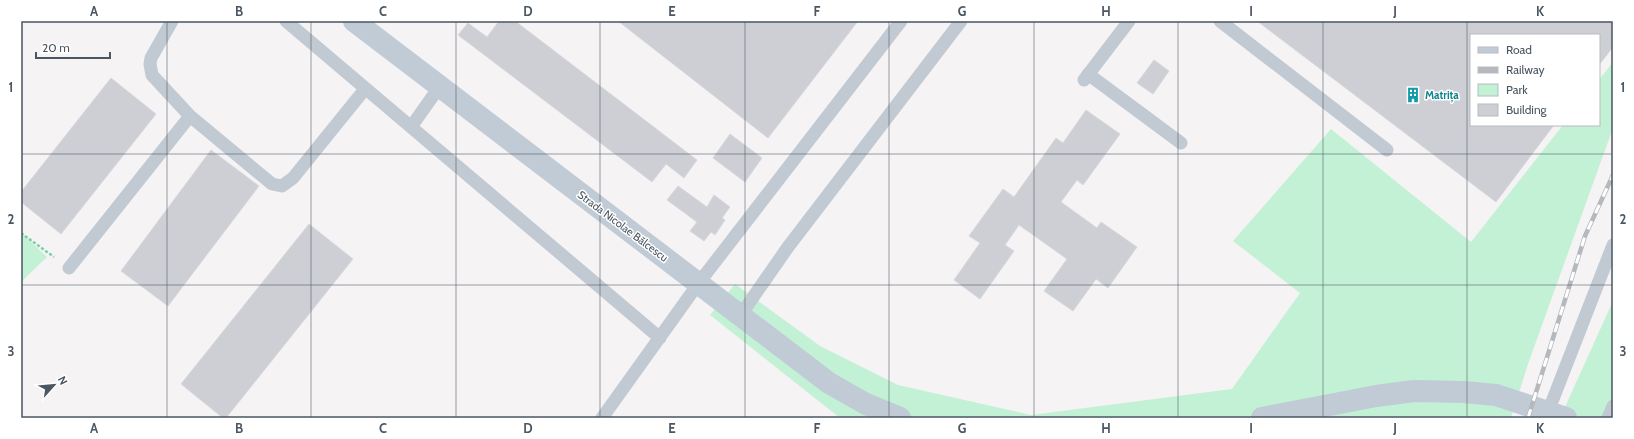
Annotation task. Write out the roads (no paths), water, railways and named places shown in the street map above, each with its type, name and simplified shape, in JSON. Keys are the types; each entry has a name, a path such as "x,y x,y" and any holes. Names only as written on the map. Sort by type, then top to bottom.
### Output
{"main road":[{"name":"Strada Nicolae Bălcescu","path":"354,21 829,383 866,404 900,418"},
{"path":"1262,418 1376,396 1414,391 1464,392 1496,395 1557,415"}],"lane":[{"path":"172,21 151,58 150,64 152,75 190,116 272,184 282,186 293,178 365,88"},
{"path":"286,21 660,338"},
{"path":"602,418 698,284 901,21"},
{"path":"740,316 788,247 961,21"},
{"path":"1129,21 1086,77 1181,143"},
{"path":"1220,21 1387,150"},
{"path":"411,127 440,86"},
{"path":"69,268 190,116"},
{"path":"1557,415 1613,245"},
{"path":"1608,418 1613,406"}],"railway":[{"path":"1528,418 1585,236 1613,175"}],"place":[{"name":"Matrița","path":"1413,95"}]}
